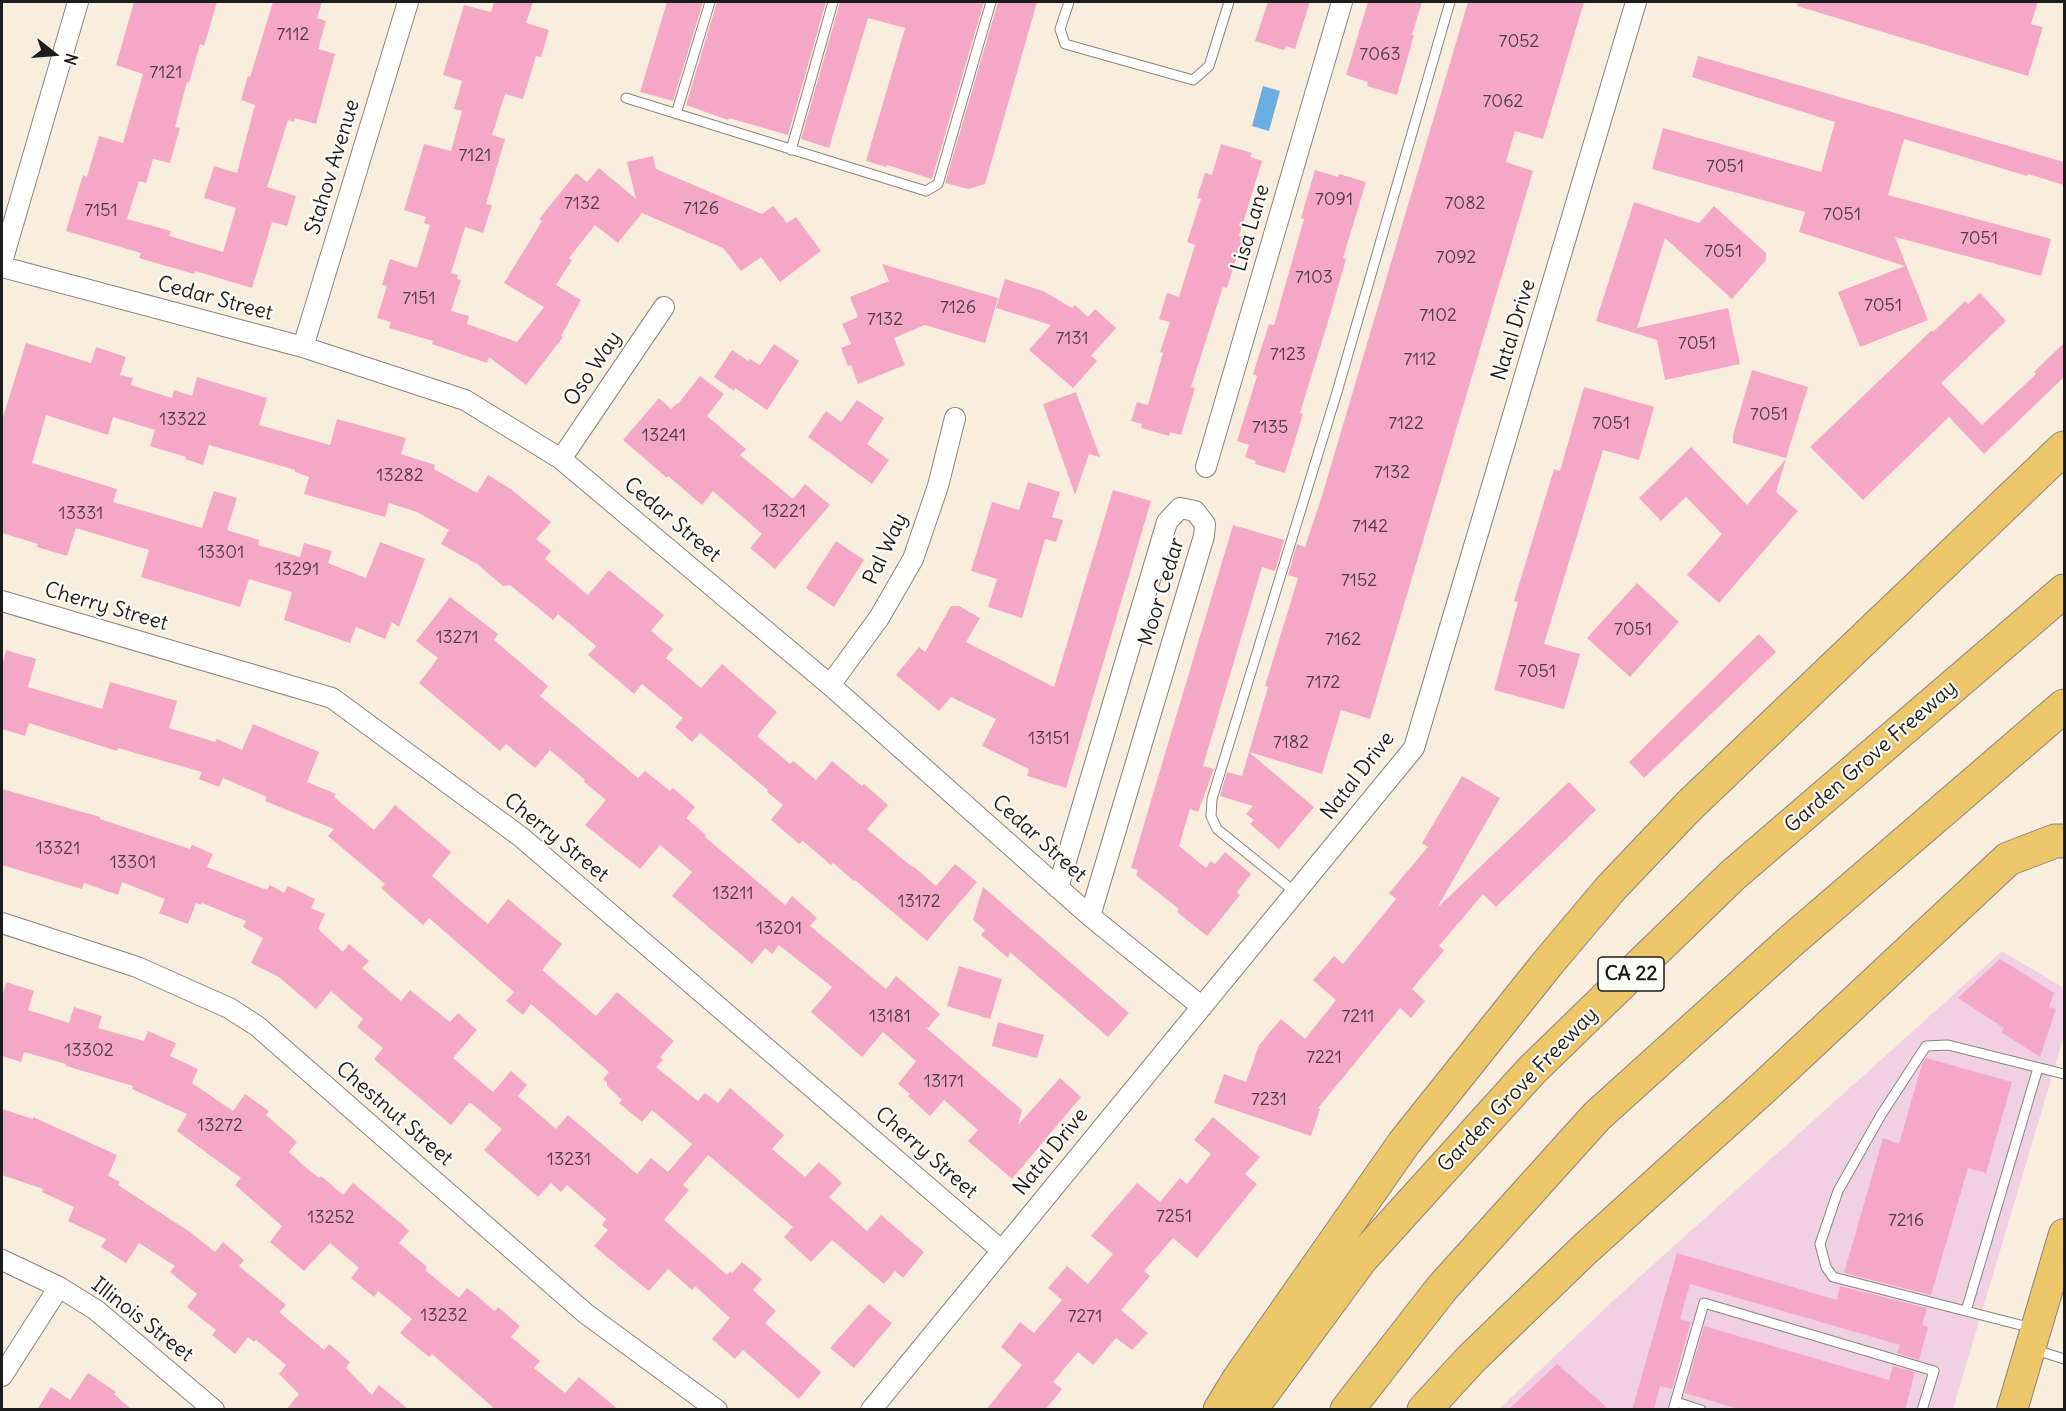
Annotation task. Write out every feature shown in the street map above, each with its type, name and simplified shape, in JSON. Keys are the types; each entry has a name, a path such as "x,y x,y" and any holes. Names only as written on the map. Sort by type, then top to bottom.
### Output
{"highway":[{"path":"1220,1410 1246,1369 1404,1143 1611,888 1698,798 2064,448"},
{"name":"Garden Grove Freeway","path":"1250,1410 1360,1259 1532,1070 1733,875 2064,591"},
{"path":"1347,1410 1442,1288 1597,1116 1800,934 2064,706"},
{"path":"1424,1410 1471,1359 1585,1249 1763,1088 2008,860 2055,841 2064,841"}],"main road":[{"path":"2012,1410 2064,1234"}],"street":[{"path":"2,262 78,2"},
{"name":"Stahov Avenue","path":"303,347 408,2"},
{"name":"Lisa Lane","path":"1206,467 1342,2"},
{"name":"Natal Drive","path":"871,1410 1414,748 1636,2"},
{"name":"Cedar Street","path":"2,267 303,347 465,400 561,459 830,685 1090,916 1202,1006"},
{"name":"Oso Way","path":"561,459 664,307"},
{"name":"Pal Way","path":"830,685 879,618 913,559 938,486 955,418"},
{"name":"Moor Cedar","path":"1058,888 1167,522 1180,508 1196,511 1205,524 1204,536 1090,916"},
{"name":"Cherry Street","path":"2,601 332,698 521,837 1001,1250"},
{"name":"Chestnut Street","path":"2,923 137,967 229,1008 257,1026 585,1313 717,1410"},
{"name":"Illinois Street","path":"2,1260 59,1287 96,1310 214,1410"},
{"path":"2,1376 59,1287"}],"lane":[{"path":"676,114 710,2"},
{"path":"791,150 833,2"},
{"path":"626,98 926,191 938,184 991,2"},
{"path":"1069,2 1060,29 1065,44 1193,80 1209,66 1228,2"},
{"path":"1296,892 1217,829 1211,816 1212,800 1337,392 1450,2"},
{"path":"2064,1074 1948,1045 1926,1046 1881,1114 1838,1191 1820,1244 1826,1267 1833,1277 1966,1311 2033,1339 2064,1359"},
{"path":"1966,1311 2038,1068"},
{"path":"1701,1410 1675,1406 1704,1304 1934,1371 1922,1410"}],"shaded area":[{"path":"2002,951 2064,988 2064,1036 1953,1409 1498,1410 1615,1299"}],"water":[{"path":"1263,86 1280,91 1269,131 1252,126"}],"building":[{"path":"134,2 217,2 204,46 200,44 189,83 187,82 175,127 180,128 170,163 153,159 146,183 139,181 127,219 171,231 169,236 223,252 236,208 204,198 214,166 237,173 255,105 241,100 273,2 322,2 317,18 326,21 318,49 335,54 316,124 295,118 294,122 288,120 267,187 296,196 287,226 272,222 252,288 195,271 194,274 139,258 141,253 66,231 83,175 87,177 99,136 123,143 143,74 116,65"},
{"path":"494,2 533,2 526,23 549,30 541,57 536,56 523,99 505,94 492,135 505,139 486,204 492,205 483,233 465,227 451,273 458,275 457,279 461,280 451,311 469,316 467,324 517,342 544,307 504,283 542,221 539,219 576,173 587,182 599,168 636,199 627,162 653,156 656,169 762,214 773,206 787,223 796,217 821,251 780,282 761,257 741,271 723,248 642,213 618,243 595,225 569,258 572,260 556,285 581,300 561,336 563,337 526,385 489,357 487,363 432,344 433,341 389,328 391,322 377,318 387,286 382,285 390,259 417,268 430,225 424,223 426,217 404,210 424,144 451,151 462,111 454,109 462,81 443,75 464,5 491,12"},
{"path":"667,2 703,2 673,101 640,92"},
{"path":"717,2 826,2 788,135 729,118 728,120 686,105"},
{"path":"840,2 984,2 932,179 866,161 905,28 868,18 829,148 801,139"},
{"path":"998,2 1037,2 985,184 968,189 945,183"},
{"path":"1268,2 1310,2 1295,49 1286,46 1284,50 1255,41"},
{"path":"1368,2 1422,2 1397,95 1367,86 1368,82 1346,75"},
{"path":"1468,2 1584,2 1543,139 1515,131 1506,162 1533,171 1370,719 1341,710 1322,774 1249,752 1268,687 1265,686 1298,578 1288,575 1297,544 1305,547 1322,496"},
{"path":"1798,2 2038,2 2031,24 2043,27 2028,76 1797,6"},
{"path":"1698,56 2064,162 2064,185 1904,139 1888,195 2051,239 2041,276 1895,237 1928,320 1860,347 1838,292 1905,266 1799,232 1805,212 1652,169 1663,128 1821,172 1835,122 1692,77"},
{"path":"1221,144 1252,153 1250,157 1262,161 1239,236 1243,237 1227,288 1223,287 1191,387 1195,388 1181,435 1170,432 1169,436 1141,428 1142,424 1131,421 1137,402 1148,405 1163,353 1160,352 1170,322 1159,319 1167,293 1179,297 1195,245 1187,242 1201,199 1197,198 1205,173 1212,175"},
{"path":"1315,170 1366,182 1285,473 1255,464 1256,461 1245,457 1249,445 1237,441 1257,376 1253,374 1269,324 1274,325 1304,219 1301,218"},
{"path":"1634,202 1699,223 1714,206 1766,253 1766,260 1732,299 1665,238 1637,328 1728,308 1740,364 1665,380 1657,340 1596,321"},
{"path":"882,264 998,298 985,343 925,325 894,338 905,365 858,384 841,348 851,344 842,324 858,317 850,297 889,281"},
{"path":"1005,279 1043,291 1072,308 1075,305 1088,317 1095,309 1116,328 1091,356 1097,361 1073,388 1029,350 1051,325 996,308"},
{"path":"1980,293 2006,321 1941,383 1982,425 2036,374 2034,372 2064,343 2064,377 1984,454 1949,417 1863,500 1810,447 1932,330 1933,332 1965,301 1968,304"},
{"path":"26,343 91,363 96,347 126,357 120,375 133,378 131,385 172,398 174,390 192,396 197,377 267,398 259,425 330,445 337,419 406,438 401,454 435,465 434,469 477,493 488,475 512,490 551,522 536,539 551,551 545,559 588,595 609,570 664,615 651,631 673,649 666,658 701,688 722,664 777,712 757,736 790,764 793,761 816,780 832,761 888,805 867,829 912,867 936,886 955,864 977,882 927,941 855,880 833,863 831,865 803,841 799,844 771,820 783,805 700,733 692,742 675,727 683,718 642,684 634,694 588,655 596,646 558,614 553,620 510,585 503,586 477,564 441,544 449,530 417,512 389,503 385,517 304,494 309,477 295,470 209,445 203,465 150,446 155,430 113,417 108,435 46,415 32,463 117,489 113,502 202,528 214,491 237,498 227,530 259,540 258,545 300,557 304,543 332,551 328,563 366,578 380,542 425,559 399,627 392,622 385,639 356,627 350,643 284,620 292,592 249,579 240,607 141,577 149,550 76,528 67,556 2,533 2,420"},
{"path":"774,344 799,361 767,410 714,377 732,350 748,361 750,359 760,365"},
{"path":"1752,370 1808,387 1786,458 1733,443 1733,435"},
{"path":"700,376 724,394 707,416 746,449 740,455 793,499 805,484 830,505 775,569 750,548 762,534 713,491 702,505 623,440 659,398 671,409 678,404"},
{"path":"1584,387 1654,407 1639,460 1603,450 1544,644 1580,654 1564,709 1494,690 1518,602 1514,601 1554,469 1560,471"},
{"path":"1076,392 1100,457 1089,454 1075,495 1043,404"},
{"path":"857,400 884,418 867,444 889,460 872,484 808,437 826,411 841,422"},
{"path":"1691,447 1747,505 1786,459 1776,492 1798,511 1719,603 1687,575 1722,534 1686,497 1661,521 1639,498"},
{"path":"1028,482 1060,492 1052,517 1063,520 1056,542 1045,539 1022,618 988,607 997,579 971,571 992,502 1019,510"},
{"path":"1113,490 1151,501 1066,788 1027,776 1029,769 982,746 996,719 951,697 939,711 896,675 919,647 925,652 951,606 959,606 980,618 966,642 1054,687"},
{"path":"1233,525 1284,540 1275,571 1262,567 1203,766 1214,769 1198,812 1190,809 1179,846 1206,868 1211,861 1215,864 1225,852 1251,874 1237,892 1240,895 1207,936 1177,912 1179,909 1136,875 1138,870 1131,868"},
{"path":"836,541 864,560 834,607 806,588"},
{"path":"1637,583 1679,622 1630,677 1587,638"},
{"path":"450,597 498,634 494,640 548,686 540,696 638,778 645,771 670,791 673,788 695,807 686,818 706,835 705,837 785,905 792,896 817,918 810,926 886,989 896,976 940,1014 928,1028 924,1026 1022,1110 1018,1125 1060,1078 1081,1097 1012,1179 968,1141 978,1130 944,1100 930,1116 908,1096 910,1094 898,1084 916,1061 883,1032 862,1057 811,1012 832,987 779,945 772,954 765,948 752,964 672,896 692,872 660,845 640,869 585,825 606,800 550,750 535,768 506,744 500,751 419,683 438,658 416,641"},
{"path":"1759,634 1776,652 1644,778 1629,762"},
{"path":"6,650 36,659 28,687 102,709 110,682 177,701 169,728 215,742 217,739 242,750 253,724 319,752 307,782 336,794 334,797 374,830 395,805 451,852 432,876 488,924 508,899 562,944 542,970 596,1016 617,992 674,1041 660,1057 663,1060 656,1067 698,1101 705,1093 718,1103 730,1088 784,1135 772,1149 805,1177 819,1162 842,1183 829,1197 867,1231 881,1215 924,1252 903,1278 895,1271 884,1284 832,1240 811,1262 784,1237 793,1227 708,1155 683,1185 689,1190 664,1220 727,1275 742,1262 762,1279 753,1290 776,1311 765,1323 821,1372 799,1399 743,1350 735,1359 712,1339 730,1318 695,1286 692,1290 668,1269 649,1291 594,1246 608,1230 602,1225 606,1219 567,1185 561,1192 551,1183 538,1197 484,1150 502,1129 471,1103 451,1125 374,1059 383,1048 357,1027 363,1019 331,991 316,1009 279,977 251,963 263,938 243,927 246,921 202,903 201,905 196,903 188,924 159,913 165,899 122,882 118,895 84,883 82,889 2,865 2,789 100,817 100,819 190,849 192,845 213,854 207,867 267,890 270,885 284,893 288,886 315,899 311,908 325,914 318,929 343,952 349,944 369,961 362,968 401,1001 410,990 450,1022 458,1013 477,1030 453,1058 493,1092 511,1071 527,1085 518,1096 556,1129 568,1115 637,1174 651,1158 668,1172 692,1144 652,1110 642,1122 619,1103 622,1100 603,1079 609,1072 531,1004 523,1015 506,1001 514,992 429,918 423,925 381,888 385,884 328,836 334,829 265,801 267,797 223,778 219,787 199,779 202,772 118,748 117,751 29,723 25,736 2,729 2,666"},
{"path":"1249,752 1314,807 1279,849 1250,824 1254,820 1246,814 1253,806 1220,796 1227,772 1242,776"},
{"path":"1462,776 1500,798 1437,908 1569,782 1596,810 1496,907 1483,894 1439,946 1444,950 1412,989 1425,1001 1411,1018 1400,1008 1318,1108 1320,1109 1311,1136 1214,1103 1224,1074 1246,1082 1259,1045 1281,1019 1305,1039 1336,1000 1313,980 1334,956 1343,964 1396,899 1389,893 1428,847 1422,843"},
{"path":"983,887 1129,1013 1108,1037 1010,952 1008,958 981,935 985,930 973,920"},
{"path":"2000,959 2054,993 2049,1007 2056,1009 2040,1057 2001,1032 2004,1028 1958,998"},
{"path":"959,966 1002,979 990,1019 947,1006"},
{"path":"6,982 34,991 28,1010 69,1023 74,1007 102,1016 98,1028 144,1041 148,1031 176,1043 170,1056 198,1069 192,1083 233,1111 245,1094 269,1111 266,1115 297,1142 289,1152 304,1166 319,1178 321,1176 343,1195 353,1183 409,1231 399,1243 427,1267 425,1270 459,1298 467,1288 495,1311 498,1307 520,1326 511,1337 540,1361 534,1368 565,1393 579,1377 619,1410 496,1410 432,1354 429,1357 400,1333 412,1319 378,1291 374,1297 351,1278 359,1268 330,1243 304,1271 270,1242 282,1226 235,1185 241,1178 177,1131 187,1114 132,1089 133,1086 66,1066 66,1064 24,1052 21,1062 2,1056 2,998"},
{"path":"998,1022 1044,1035 1037,1058 992,1046"},
{"path":"1926,1058 2012,1082 1986,1173 1968,1168 1931,1295 1844,1273 1883,1138 1899,1144 1922,1064"},
{"path":"2,1109 33,1119 33,1117 117,1155 108,1176 120,1182 118,1185 190,1232 215,1252 223,1242 244,1260 239,1266 286,1305 279,1312 324,1350 329,1344 350,1362 346,1368 372,1395 379,1385 409,1410 286,1410 299,1394 279,1374 286,1365 256,1340 254,1342 248,1337 235,1354 212,1335 216,1330 187,1307 197,1294 170,1272 175,1266 139,1243 126,1263 101,1247 106,1239 68,1221 74,1207 42,1192 43,1189 2,1175"},
{"path":"1213,1117 1260,1157 1245,1174 1257,1184 1197,1258 1173,1238 1144,1271 1150,1276 1121,1310 1148,1333 1132,1350 1116,1338 1093,1365 1078,1352 1053,1382 1062,1389 1045,1410 986,1410 1022,1365 1001,1347 1020,1322 1034,1333 1062,1300 1048,1288 1067,1266 1088,1284 1113,1254 1091,1236 1137,1183 1160,1202 1180,1178 1187,1184 1211,1154 1194,1140"},
{"path":"1677,1253 1837,1300 1840,1286 1927,1308 1922,1325 1928,1327 1919,1360 1897,1353 1900,1345 1690,1284 1680,1319 1691,1322 1672,1389 1660,1386 1654,1410 1632,1410"},
{"path":"869,1304 892,1323 854,1368 830,1348"},
{"path":"1704,1326 1889,1380 1893,1366 1915,1372 1905,1410 1742,1410 1685,1393"},
{"path":"1557,1364 1610,1410 1508,1410"},
{"path":"88,1373 116,1392 114,1394 132,1410 37,1410 51,1387 70,1400"}]}
